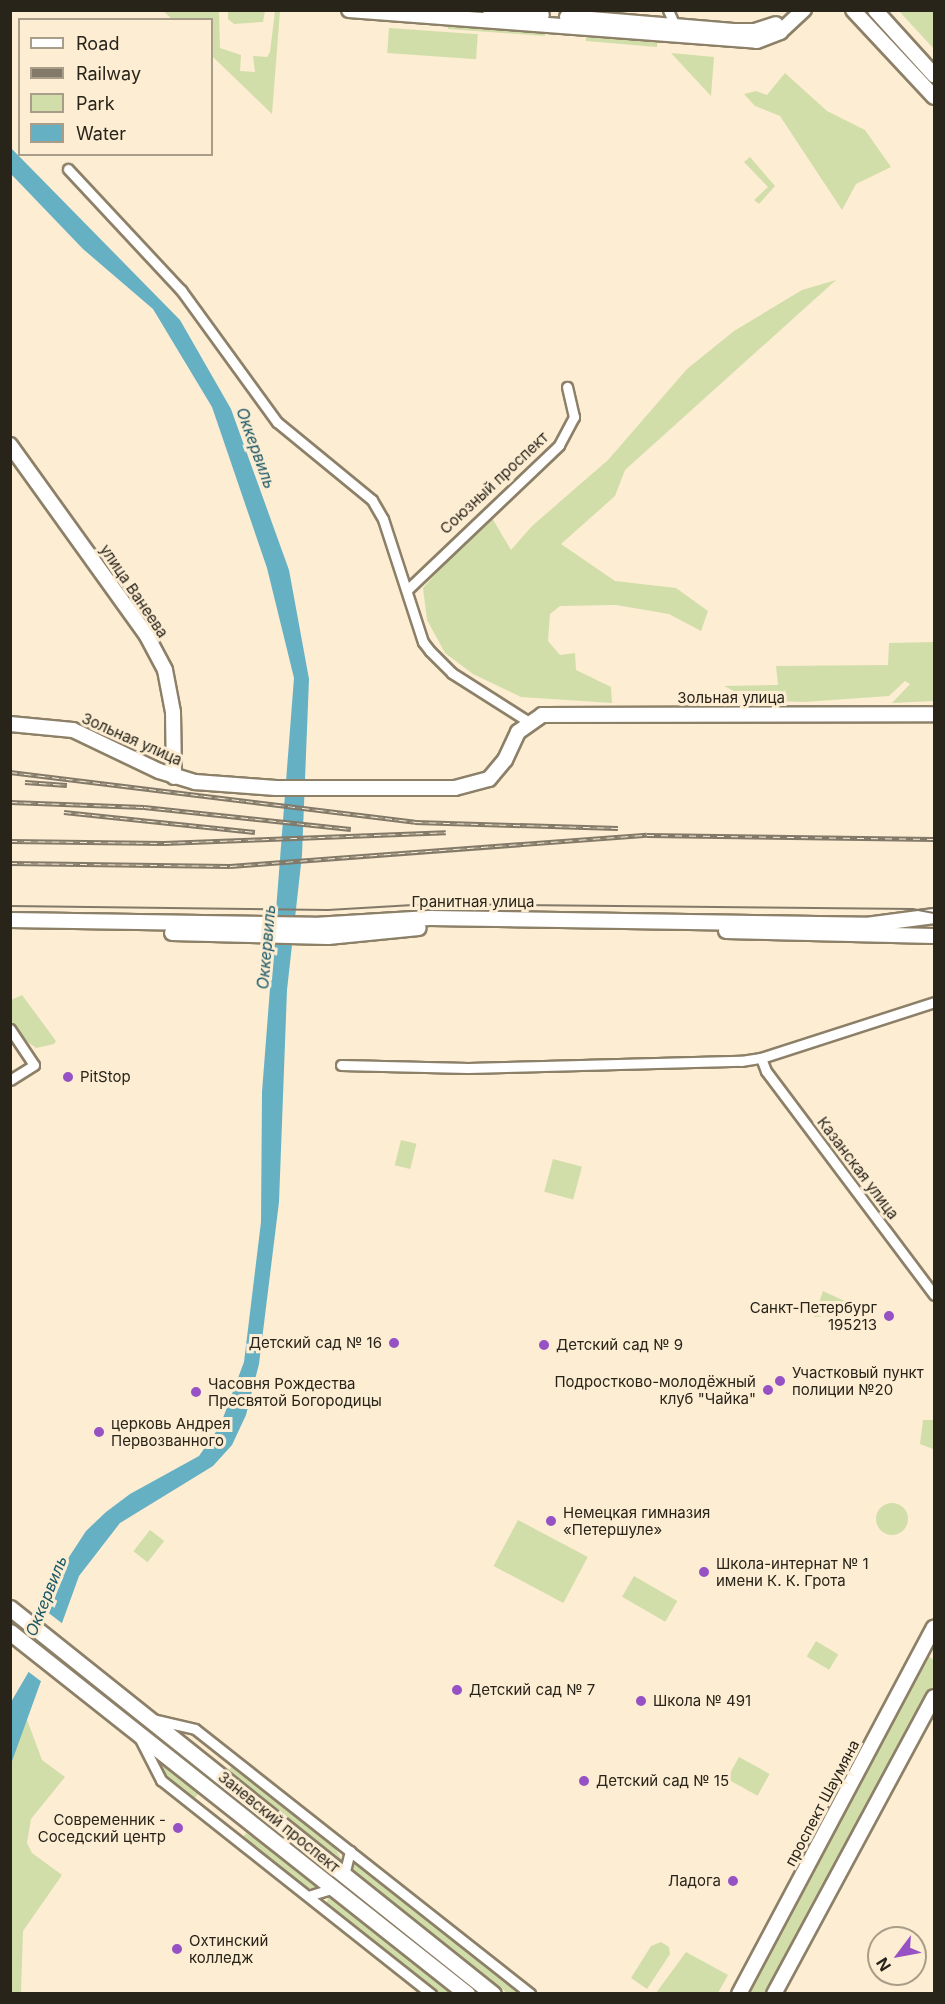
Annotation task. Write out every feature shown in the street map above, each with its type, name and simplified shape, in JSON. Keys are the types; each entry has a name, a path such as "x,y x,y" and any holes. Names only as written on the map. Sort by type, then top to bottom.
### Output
{"main road":[{"name":"Заневский проспект","path":"16,1613 493,1994"},
{"name":"Заневский проспект","path":"13,1634 467,1994"}],"street":[{"path":"349,10 675,37 757,41 804,10"},
{"path":"490,10 769,33 791,10"},
{"path":"668,10 675,26"},
{"path":"853,10 934,96"},
{"path":"874,10 934,75"},
{"path":"68,169 181,290 277,422 372,500 383,519 423,642 437,660 471,687 529,722"},
{"name":"Союзный проспект","path":"407,590 559,445 574,417 567,387"},
{"name":"улица Ванеева","path":"10,445 147,636 165,670 173,712 174,777"},
{"name":"Зольная улица","path":"10,724 57,727 94,737 174,777 213,785 276,788 470,787 498,771 529,722 542,715 934,714"},
{"name":"Зольная улица","path":"529,722 934,723"},
{"name":"Гранитная улица","path":"314,931 430,918 866,925 934,916"},
{"name":"Гранитная улица","path":"10,920 251,931"},
{"name":"Гранитная улица","path":"10,929 314,931 430,927 934,936"},
{"path":"341,1065 460,1068 761,1058 934,1002"},
{"path":"10,1029 34,1065 10,1080"},
{"name":"Казанская улица","path":"761,1058 766,1071 934,1295"},
{"name":"проспект Шаумяна","path":"739,1994 934,1631"},
{"path":"774,1994 934,1697"},
{"path":"150,1719 195,1729 530,1994"},
{"path":"137,1732 146,1757 161,1780 431,1994"},
{"path":"344,1875 350,1851"},
{"path":"308,1896 334,1888"}],"green space":[{"path":"163,11 219,12 220,48 241,55 240,71 255,72 253,56 267,57 270,52 275,11 280,11 272,114 213,57 213,18 171,18"},
{"path":"228,11 265,11 263,22 234,24 228,19"},
{"path":"899,11 934,11 934,49"},
{"path":"448,23 545,31 545,36 448,29"},
{"path":"389,28 478,34 476,59 387,53"},
{"path":"586,36 657,41 657,47 586,41"},
{"path":"671,53 714,57 711,96"},
{"path":"785,73 827,111 865,130 891,167 856,184 842,210 780,116 755,106 744,94 756,91 767,95"},
{"path":"750,157 775,186 759,204 754,200 768,187 744,162"},
{"path":"836,280 625,470 615,496 561,544 615,581 676,588 708,611 701,631 669,614 616,605 560,606 550,614 548,641 560,655 575,653 576,670 611,687 612,703 521,697 473,674 445,653 427,620 423,588 461,546 492,518 511,550 532,526 608,460 687,369 734,331 802,290"},
{"path":"934,642 934,701 892,703 910,684 905,681 889,696 804,702 752,700 724,686 778,685 776,666 888,665 889,643"},
{"path":"22,995 56,1041 54,1044 36,1048 22,1038 10,1020 11,1000"},
{"path":"401,1140 417,1144 410,1169 395,1165"},
{"path":"553,1159 582,1167 573,1200 544,1192"},
{"path":"823,1291 849,1303 842,1314 814,1317"},
{"path":"923,1420 934,1420 933,1449 920,1444"},
{"path":"892,1503 904,1507 908,1519 904,1531 892,1535 880,1531 876,1519 880,1507"},
{"path":"518,1520 588,1557 563,1603 494,1566"},
{"path":"150,1530 164,1541 148,1562 133,1551"},
{"path":"634,1576 677,1601 665,1622 622,1597"},
{"path":"816,1641 838,1654 829,1670 807,1656"},
{"path":"928,1656 934,1660 934,1687 768,1993 745,1994"},
{"path":"26,1717 42,1760 65,1777 31,1819 27,1843 32,1853 62,1875 23,1931 21,1993 11,1993 11,1764"},
{"path":"155,1756 200,1792 194,1799 160,1772"},
{"path":"739,1757 770,1774 757,1796 727,1779"},
{"path":"234,1764 332,1843 342,1860 228,1771"},
{"path":"246,1833 259,1838 320,1888 306,1888 242,1838"},
{"path":"353,1862 521,1993 507,1993 353,1870"},
{"path":"329,1896 454,1993 438,1993 326,1904"},
{"path":"661,1942 669,1947 670,1954 647,1989 631,1978 651,1946"},
{"path":"686,1952 728,1975 718,1993 656,1993"}],"water":[{"path":"11,148 180,320 231,409 289,570 309,679 302,855 287,990 279,1202 259,1364 246,1415 232,1445 213,1466 120,1523 79,1576 11,1764 11,1702 28,1673 69,1557 86,1531 106,1512 130,1494 199,1456 220,1426 244,1362 261,1222 262,1092 294,678 267,568 212,407 153,309 83,249 11,174"}],"pier":[{"path":"46,1611 63,1624 42,1682 26,1670"}],"tram line":[{"path":"10,906 328,910 430,904 913,909 934,913"}],"railway":[{"path":"10,772 415,822 618,828"},
{"path":"25,782 67,785"},
{"path":"10,802 144,807 351,829"},
{"path":"64,812 255,832"},
{"path":"10,841 164,843 446,832"},
{"path":"10,863 230,866 647,835 934,839"}],"place":[{"name":"PitStop","path":"68,1077"},
{"name":"Санкт-Петербург 195213","path":"889,1316"},
{"name":"Детский сад № 16","path":"394,1343"},
{"name":"Детский сад № 9","path":"544,1345"},
{"name":"Участковый пункт полиции №20","path":"780,1381"},
{"name":"Подростково-молодёжный клуб \"Чайка\"","path":"768,1390"},
{"name":"Часовня Рождества Пресвятой Богородицы","path":"196,1392"},
{"name":"церковь Андрея Первозванного","path":"99,1432"},
{"name":"Немецкая гимназия «Петершуле»","path":"551,1521"},
{"name":"Школа-интернат № 1 имени К. К. Грота","path":"704,1572"},
{"name":"Детский сад № 7","path":"457,1690"},
{"name":"Школа № 491","path":"641,1701"},
{"name":"Детский сад № 15","path":"584,1781"},
{"name":"Современник - Соседский центр","path":"178,1828"},
{"name":"Ладога","path":"733,1881"},
{"name":"Охтинский колледж","path":"177,1949"}],"water label":[{"name":"Оккервиль","path":"256,448"},
{"name":"Оккервиль","path":"266,947"},
{"name":"Оккервиль","path":"46,1596"}]}
